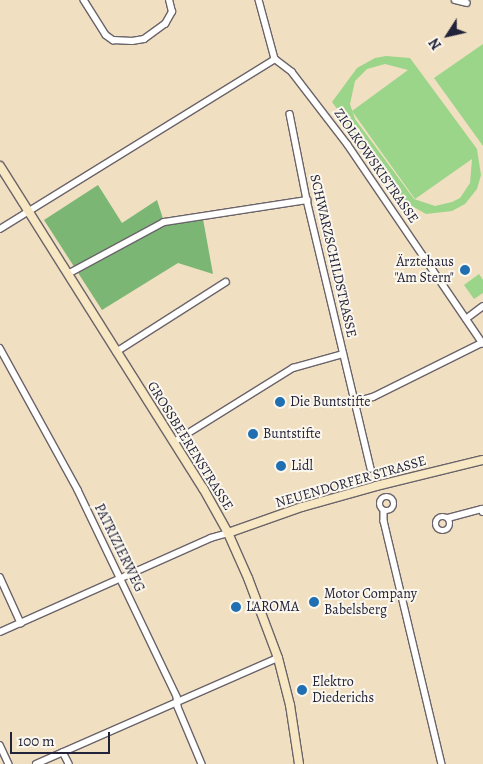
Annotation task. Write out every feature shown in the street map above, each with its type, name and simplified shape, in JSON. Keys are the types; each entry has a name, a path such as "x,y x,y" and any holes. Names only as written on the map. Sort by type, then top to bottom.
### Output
{"street":[{"path":"84,0 106,35 113,40 132,41 144,38 165,24 172,12 170,0"},
{"path":"0,229 275,59 259,0"},
{"path":"455,0 467,2"},
{"name":"ZIOLKOWSKISTRASSE","path":"275,59 292,72 348,145 482,343"},
{"name":"SCHWARZSCHILDSTRASSE","path":"290,114 307,200 370,468"},
{"name":"GROSSBEERENSTRASSE","path":"0,166 174,442 228,533 248,578 278,658 290,705 299,764"},
{"path":"68,274 164,222 307,200"},
{"path":"116,352 226,282"},
{"path":"466,319 483,306"},
{"path":"355,402 373,397 482,343"},
{"name":"PATRIZIERWEG","path":"0,348 78,490 178,702 202,764"},
{"path":"174,442 292,368 343,354"},
{"name":"NEUENDORFER STRASSE","path":"228,533 302,507 376,486 483,460"},
{"path":"448,518 482,510 483,512"},
{"path":"384,511 384,522 442,764"},
{"path":"0,632 211,538 228,533"},
{"path":"0,577 21,623"},
{"path":"36,764 278,658"},
{"path":"0,745 9,764"},
{"path":"63,752 70,764"}],"green space":[{"path":"483,44 483,146 434,78"},
{"path":"386,56 410,58 477,149 481,175 477,189 465,204 452,211 426,214 405,202 332,102 357,68 375,58","holes":["385,64 408,70 352,111 350,104 355,81 367,69","353,112 415,199 472,159 470,183 460,198 435,206 414,199 355,119"]},
{"path":"98,185 122,223 157,200 165,225 203,219 213,274 178,263 102,310 44,220"},
{"path":"479,274 483,280 483,293 474,299 464,285"}],"place":[{"name":"Ärztehaus \"Am Stern\"","path":"465,270"},
{"name":"Die Buntstifte","path":"280,402"},
{"name":"Buntstifte","path":"253,434"},
{"name":"Lidl","path":"281,466"},
{"name":"Motor Company Babelsberg","path":"314,602"},
{"name":"L'AROMA","path":"236,607"},
{"name":"Elektro Diederichs","path":"302,690"}]}
